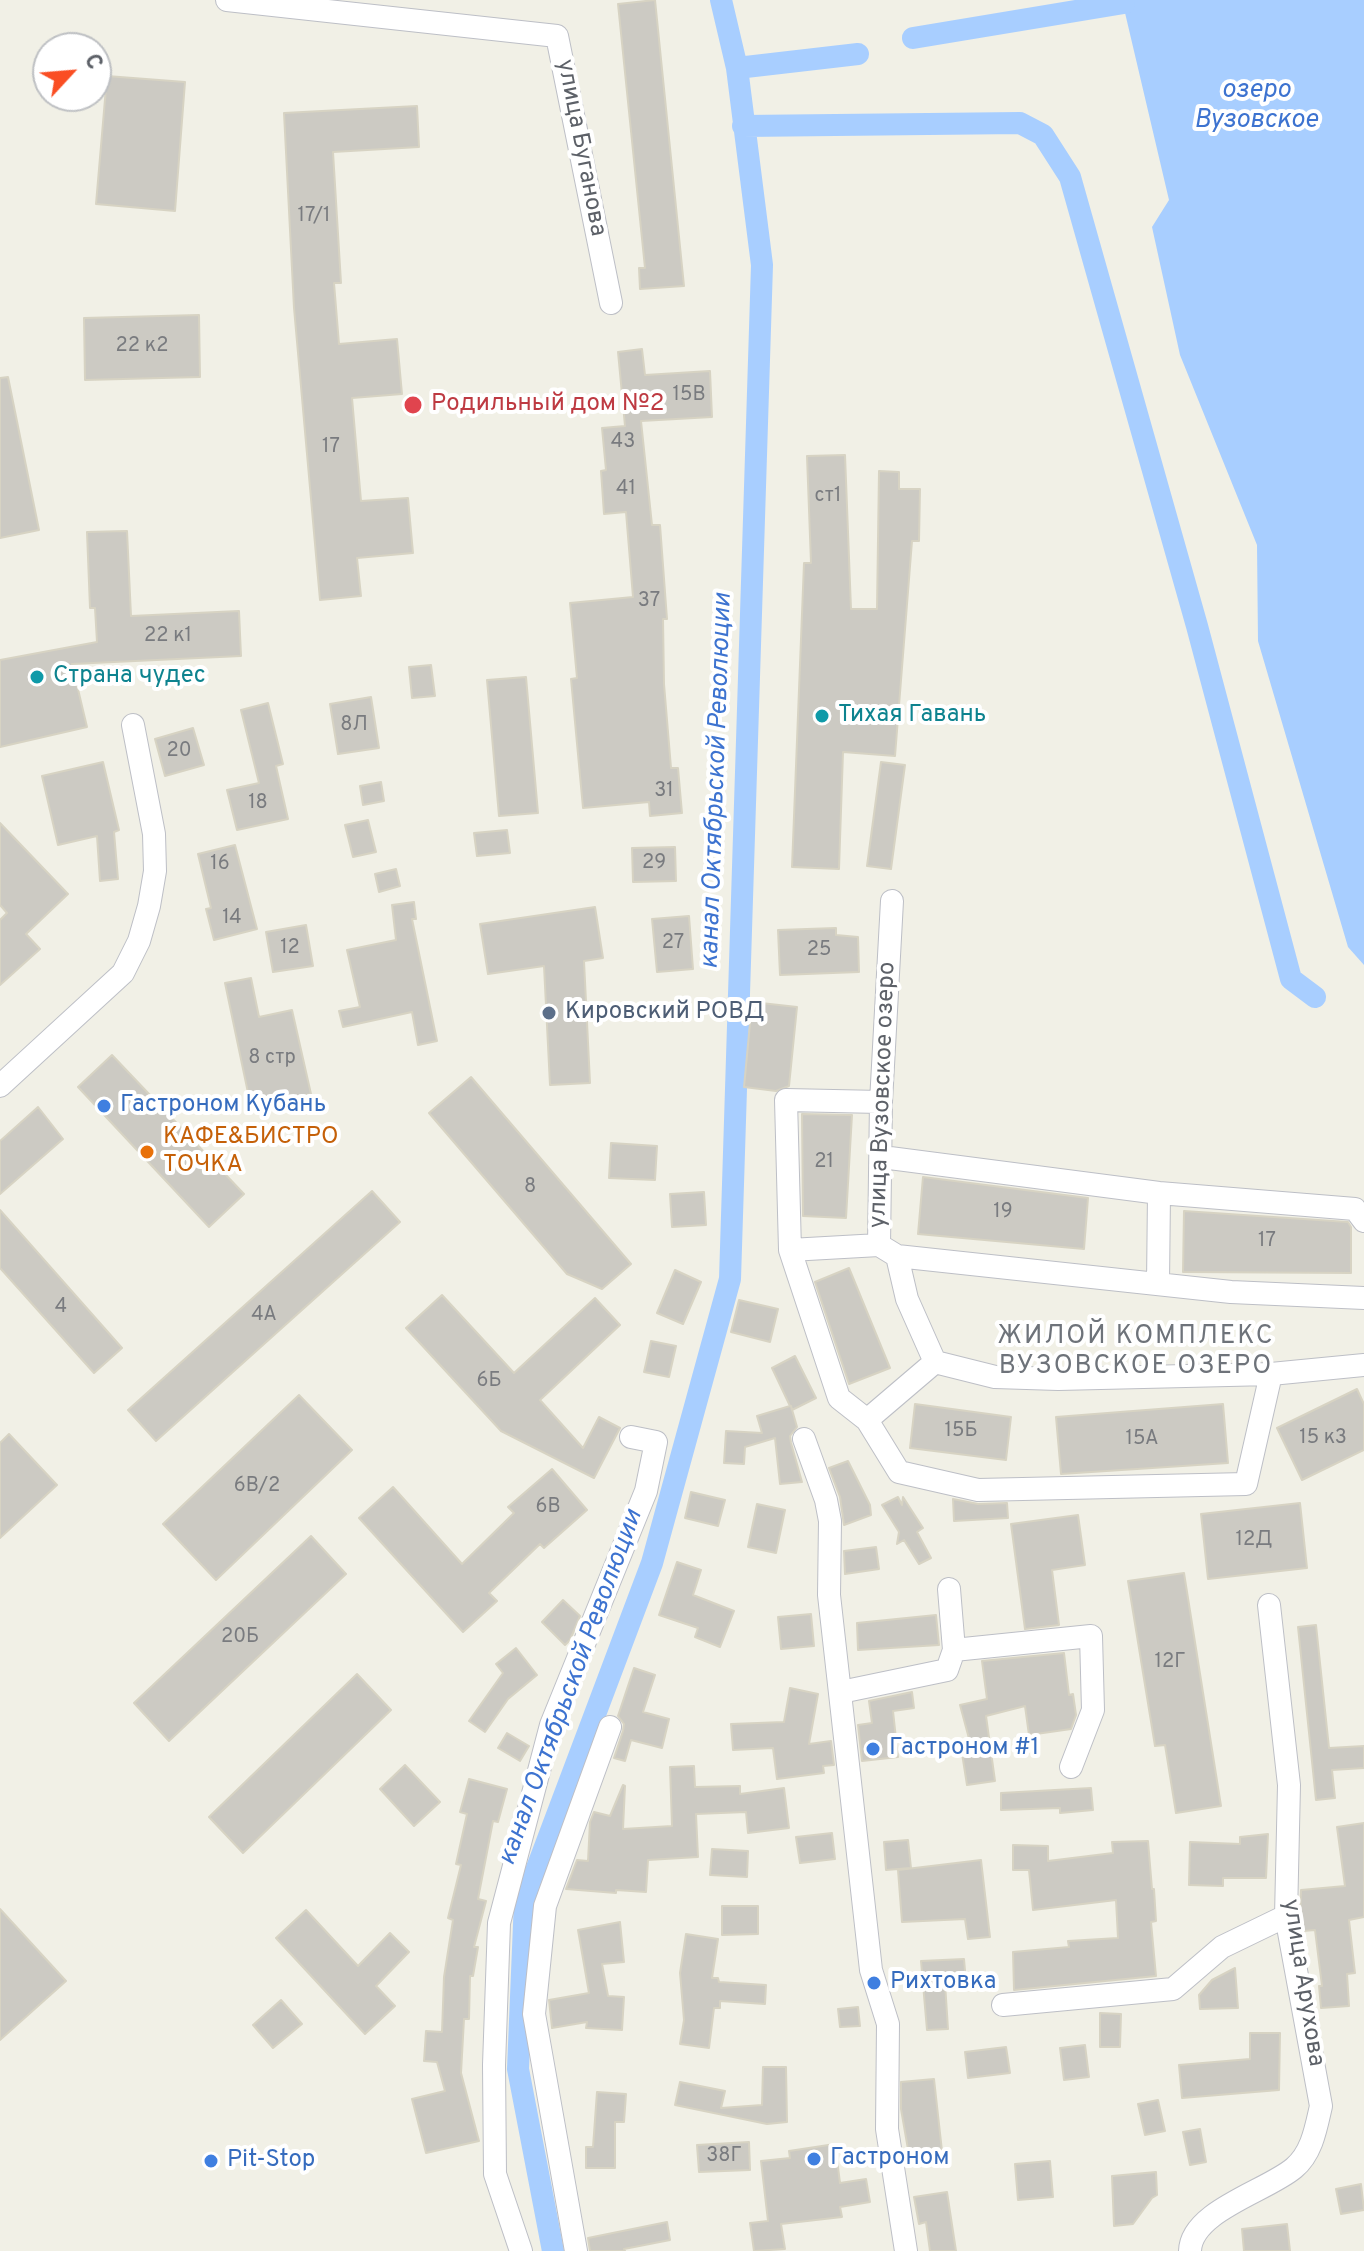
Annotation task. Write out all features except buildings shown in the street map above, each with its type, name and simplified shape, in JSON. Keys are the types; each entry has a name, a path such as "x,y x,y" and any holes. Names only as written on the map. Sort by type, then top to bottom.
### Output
{"street":[{"name":"улица Буганова","path":"227,0 557,36 611,303"},
{"path":"0,1086 123,973 139,941 155,871 154,834 133,725"},
{"name":"улица Вузовское озеро","path":"892,901 881,1102 888,1251 1231,1292 1364,1298"},
{"path":"881,1102 786,1100 790,1250 839,1398 867,1420 899,1472 978,1490 1246,1484 1271,1374"},
{"path":"882,1157 1159,1193 1355,1209 1364,1221"},
{"path":"1158,1284 1159,1193"},
{"path":"790,1250 888,1251 935,1362"},
{"path":"867,1420 935,1362"},
{"path":"935,1362 995,1377 1049,1379 1271,1374 1364,1365"},
{"path":"521,2251 495,2174 494,2065 499,1923 551,1725 646,1491 656,1442 631,1437"},
{"path":"804,1439 826,1500 830,1521 829,1595 871,1970 888,2024 887,2129 906,2251"},
{"path":"841,1692 947,1670 954,1650 949,1589"},
{"name":"улица Арухова","path":"1190,2251 1202,2223 1294,2168 1306,2154 1315,2134 1321,2106 1286,1916 1289,1785 1269,1605"},
{"path":"954,1650 1091,1636 1093,1710 1071,1767"},
{"path":"576,2251 534,2014 545,1906 610,1727"},
{"path":"1003,2005 1173,1989 1222,1947 1286,1916"}],"water":[{"name":"озеро Вузовское","path":"1122,0 1364,0 1364,965 1348,947 1258,641 1257,545 1180,355 1152,227 1169,200"}],"waterway":[{"name":"канал Октябрьской Революции","path":"553,2251 518,2069 525,1900 652,1563 730,1279 762,265 737,68 721,0"},
{"path":"913,38 1124,3"},
{"path":"737,68 858,54"},
{"path":"743,126 1020,123 1043,135 1070,177 1197,626 1291,979 1315,997"}],"place":[{"name":"Родильный дом №2","path":"413,405"},
{"name":"Страна чудес","path":"37,677"},
{"name":"Тихая Гавань","path":"822,716"},
{"name":"Кировский РОВД","path":"549,1013"},
{"name":"Гастроном Кубань","path":"104,1106"},
{"name":"КАФЕ&БИСТРО ТОЧКА","path":"147,1152"},
{"name":"Гастроном #1","path":"873,1749"},
{"name":"Рихтовка","path":"874,1983"},
{"name":"Гастроном","path":"814,2159"},
{"name":"Pit-Stop","path":"211,2161"}],"district":[{"name":"ЖИЛОЙ КОМПЛЕКС ВУЗОВСКОЕ ОЗЕРО","path":"1136,1353"}]}
